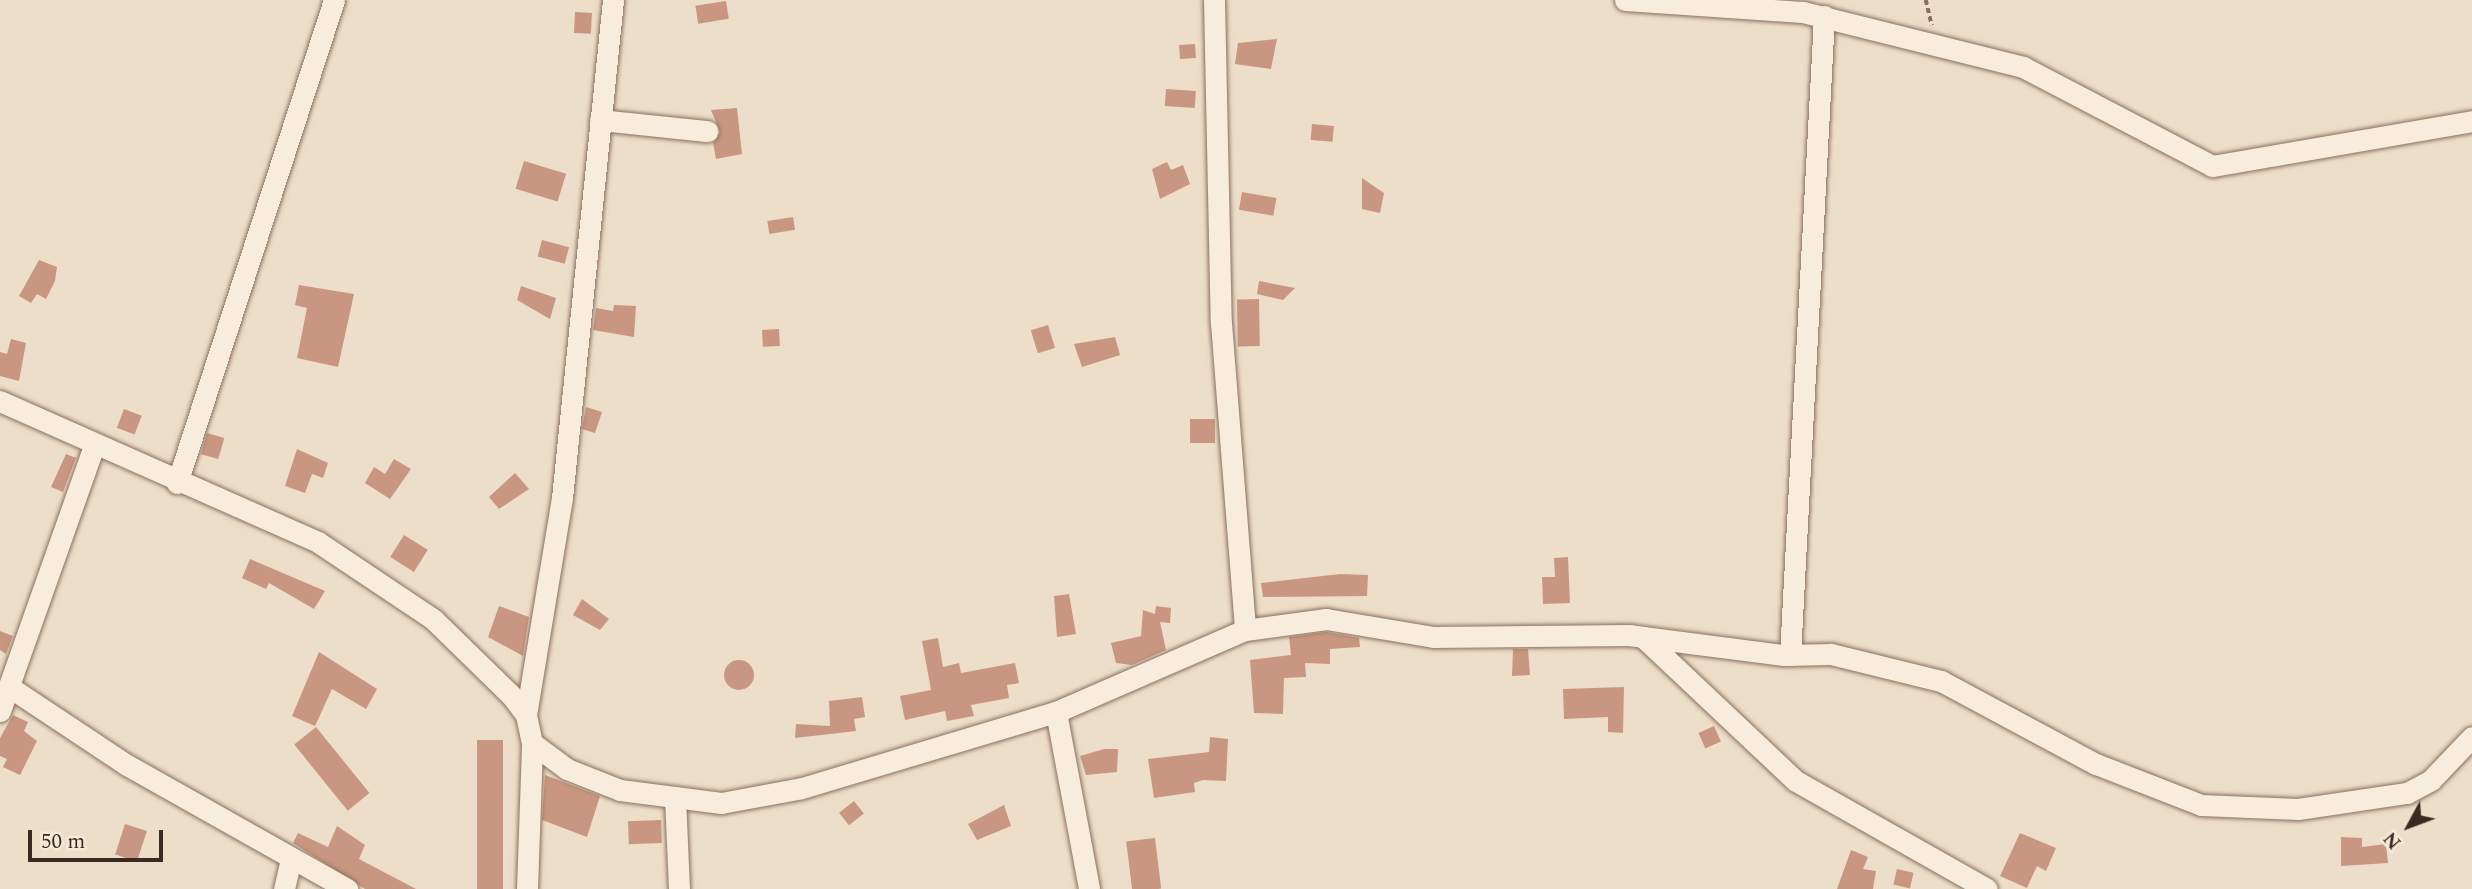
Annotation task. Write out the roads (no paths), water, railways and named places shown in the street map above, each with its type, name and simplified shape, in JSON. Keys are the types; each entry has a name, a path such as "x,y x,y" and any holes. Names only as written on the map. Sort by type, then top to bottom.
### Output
{"street":[{"path":"177,483 334,0"},
{"path":"527,889 532,743 526,715 562,498 613,0"},
{"path":"1214,0 1221,323 1245,630"},
{"path":"1625,0 1824,16 2023,67 2212,166 2472,121"},
{"path":"1790,654 1824,16"},
{"path":"600,120 707,131"},
{"path":"0,401 177,483 318,542 400,596 477,660 526,715"},
{"path":"0,710 11,688 94,445"},
{"path":"532,743 567,769 620,790 721,803 802,788 1056,712 1245,630 1326,619 1433,637 1643,637 1790,654 1831,654 1941,681 2096,764 2201,805 2298,808 2407,793 2431,779 2472,737"},
{"path":"1643,637 1796,781 1987,889"},
{"path":"11,688 127,765 347,889"},
{"path":"1056,712 1089,889"},
{"path":"675,797 679,889"},
{"path":"284,889 291,858"}]}
